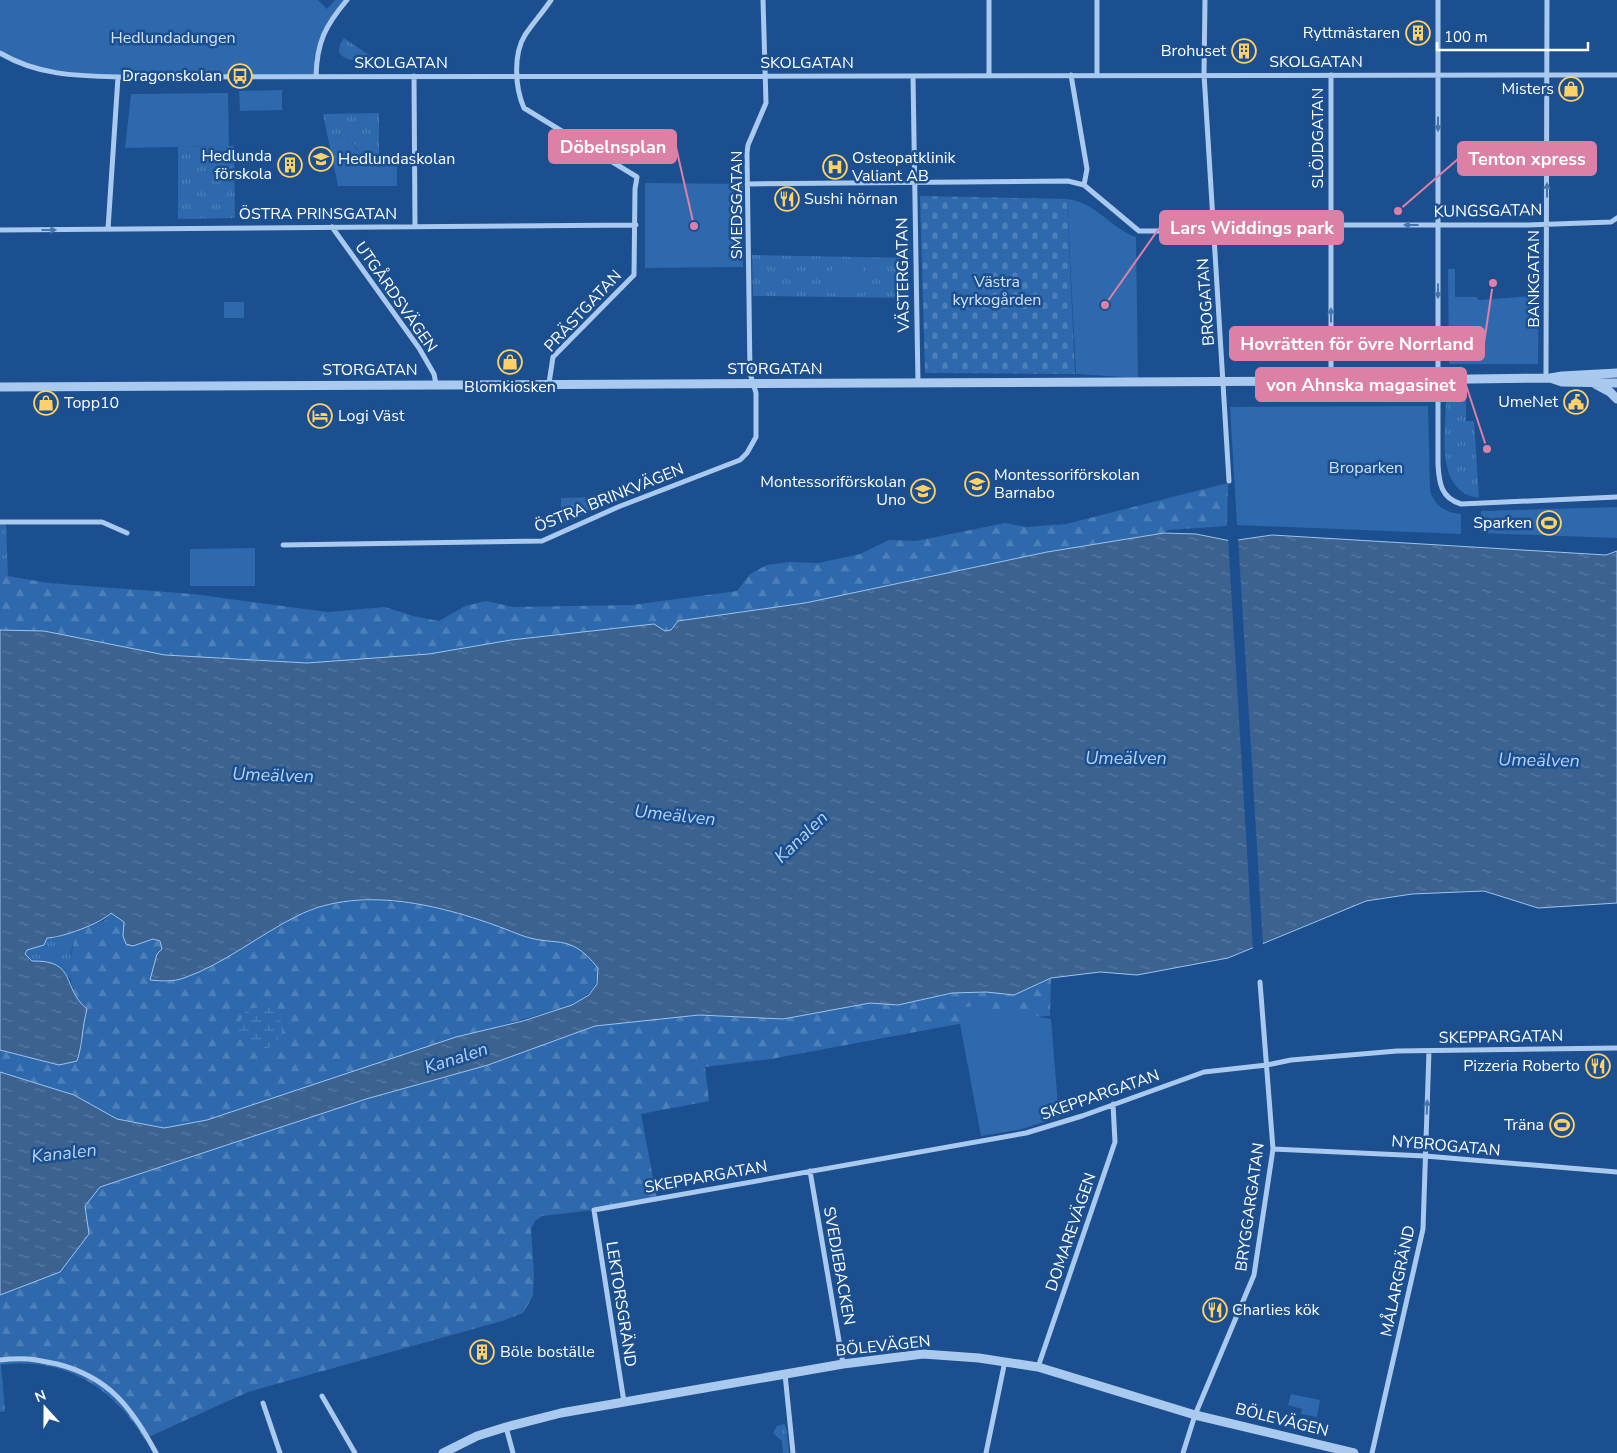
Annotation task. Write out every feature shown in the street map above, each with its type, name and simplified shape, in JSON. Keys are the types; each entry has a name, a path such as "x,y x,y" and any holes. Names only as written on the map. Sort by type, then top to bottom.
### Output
{"street":[{"path":"316,76 319,44 334,16 347,0"},
{"path":"517,75 524,36 551,0"},
{"name":"SMEDSGATAN","path":"752,384 750,373 748,145 766,103 763,0"},
{"path":"989,0 990,74"},
{"path":"1097,0 1097,75"},
{"name":"BROGATAN","path":"1205,0 1204,74 1230,481"},
{"path":"1438,0 1438,476 1442,492 1451,501 1461,504 1480,505 1617,497"},
{"name":"BANKGATAN","path":"1547,0 1548,378"},
{"name":"SKOLGATAN","path":"0,53 41,71 76,76 118,77 913,76 990,74 1617,75"},
{"name":"PRÄSTGATAN","path":"517,75 520,98 524,108 638,177 635,189 634,275 553,357 550,383"},
{"path":"747,184 1053,181 1084,185 1087,169 1071,75"},
{"name":"SLÖJDGATAN","path":"1331,75 1331,381"},
{"path":"414,76 415,226"},
{"name":"VÄSTERGATAN","path":"913,76 918,384"},
{"path":"108,230 118,77"},
{"name":"KUNGSGATAN","path":"1084,185 1139,231 1213,231 1221,225 1528,225 1611,222 1617,218"},
{"name":"ÖSTRA PRINSGATAN","path":"0,230 636,225"},
{"name":"UTGÅRDSVÄGEN","path":"332,227 418,348 434,374 436,384"},
{"name":"STORGATAN","path":"0,387 550,383 918,384 1224,380 1331,381 1548,378 1617,373"},
{"name":"STORGATAN","path":"1548,378 1562,382 1617,382"},
{"name":"STORGATAN","path":"1587,382 1603,388 1617,399"},
{"name":"ÖSTRA BRINKVÄGEN","path":"283,545 542,541 618,507 740,460 747,453 756,437 756,393 752,384"},
{"path":"0,522 102,522 127,533"},
{"name":"BRYGGARGATAN","path":"1183,1453 1195,1415 1254,1275 1274,1149 1260,982"},
{"name":"SKEPPARGATAN","path":"594,1210 1026,1133 1204,1072 1339,1055 1429,1051 1617,1048"},
{"name":"MÅLARGRÄND","path":"1372,1453 1422,1235 1429,1051"},
{"name":"DOMAREVÄGEN","path":"1038,1367 1115,1142 1113,1104"},
{"name":"NYBROGATAN","path":"1274,1149 1426,1156 1617,1172"},
{"name":"SVEDJEBACKEN","path":"810,1171 843,1364"},
{"name":"LEKTORSGRÄND","path":"594,1210 624,1402"},
{"name":"BÖLEVÄGEN","path":"443,1453 477,1436 561,1413 843,1364 924,1354 1005,1361 1038,1367 1195,1415 1354,1453"},
{"path":"0,1360 25,1357 84,1372 102,1382 121,1399 138,1420 156,1453"},
{"path":"986,1453 1005,1361"},
{"path":"786,1374 793,1453"},
{"path":"322,1396 354,1453"},
{"path":"263,1402 280,1453"},
{"path":"506,1427 513,1453"}],"green space":[{"name":"Hedlundadungen","path":"0,0 318,0 327,9 335,0 347,0 319,44 316,76 118,77 41,71 0,53"},
{"path":"344,38 376,60 356,61 342,56 339,52 340,44"},
{"path":"282,90 282,110 240,111 239,91"},
{"path":"228,93 229,146 125,148 131,94"},
{"path":"379,113 379,160 364,159 353,144 346,139 328,138 323,114"},
{"path":"328,138 342,138 350,141 364,159 397,160 397,186 338,186"},
{"path":"234,146 235,218 178,219 178,147"},
{"path":"645,183 743,184 743,267 645,268"},
{"name":"Västra kyrkogården","path":"920,196 1067,199 1075,374 925,373"},
{"path":"1067,199 1087,205 1126,233 1136,237 1138,378 1076,374"},
{"path":"752,255 909,258 909,298 753,296"},
{"path":"837,265 863,266 864,293 826,293 826,280 831,280 831,271"},
{"path":"1532,268 1539,268 1538,364 1449,364 1448,269 1455,269 1455,297 1477,297 1478,300 1532,296"},
{"path":"224,302 244,302 244,318 224,318"},
{"path":"1454,393 1466,393 1466,421 1474,421 1479,498 1465,493 1455,485 1449,473 1445,443 1446,399"},
{"name":"Broparken","path":"1428,406 1430,490 1437,504 1445,510 1461,514 1461,534 1237,525 1230,407"},
{"path":"1228,483 1227,526 1168,530 1164,533 1047,552 805,603 678,621 671,630 665,631 654,624 511,640 429,654 307,663 165,655 44,631 0,630 0,569 8,576 48,583 193,594 328,612 385,607 413,616 439,621 465,606 486,601 513,607 632,605 737,591 750,574 767,565 789,562 818,563 860,554 889,540 916,541 1005,523 1026,527 1066,524"},
{"path":"600,497 605,501 605,504 561,525 561,498"},
{"name":"Sparken","path":"1617,507 1617,538 1481,533 1481,511"},
{"path":"0,524 6,524 8,576 0,569"},
{"path":"255,548 255,586 190,586 190,549"},
{"path":"378,900 429,905 488,922 528,938 572,944 587,953 598,967 596,981 588,994 572,1005 411,1052 207,1120 164,1128 117,1119 74,1095 0,1072 0,1050 59,1065 82,1045 81,1031 87,1009 79,1001 71,982 70,962 74,940 77,929 104,921 111,913 124,922 123,936 133,946 153,939 160,941 162,949 157,954 151,980 226,957 298,915 336,902"},
{"path":"77,929 71,953 70,979 54,964 44,961 32,961 25,955 27,950 44,945 47,938 57,938"},
{"path":"1051,978 1050,1016 985,1019 771,1059 705,1067 709,1101 641,1114 657,1199 594,1210 542,1216 535,1221 531,1229 534,1275 533,1296 523,1313 502,1321 248,1392 144,1439 118,1404 102,1390 84,1379 45,1365 23,1363 1,1365 5,1411 0,1412 0,1295 60,1272 89,1234 85,1206 100,1187 366,1099 488,1065 595,1026 699,1015 783,1019 870,1003 898,1005 952,993 986,992 1014,995"},
{"path":"269,1006 280,1016 282,1033 271,1046 255,1050 247,1033 240,1034 237,1030 238,1025 247,1009"},
{"path":"974,1006 1051,1019 1059,1117 1022,1129 981,1136 957,1008"},
{"path":"1291,1394 1320,1400 1317,1417 1301,1414 1302,1409 1288,1405"},
{"path":"784,1424 789,1453 783,1453 782,1441 773,1433 777,1426"}],"water":[{"name":"Umeälven","path":"1164,533 1196,534 1231,541 1272,535 1606,555 1617,551 1617,903 1538,908 1484,891 1412,894 1366,901 1228,958 1137,975 1100,972 1051,978 1014,995 986,992 952,993 898,1005 870,1003 783,1019 699,1015 595,1026 488,1065 366,1099 100,1187 85,1206 89,1234 60,1272 0,1295 0,1072 74,1095 117,1119 164,1128 207,1120 456,1037 523,1021 572,1005 589,995 597,984 598,968 587,956 569,944 531,938 465,915 437,908 408,902 379,900 351,901 323,906 297,916 199,972 176,980 150,980 157,954 162,949 160,941 153,939 133,946 126,944 123,936 124,922 111,913 81,929 62,936 47,938 44,945 27,950 25,954 32,961 47,962 63,970 79,1001 87,1009 77,1061 59,1065 0,1050 0,630 44,631 165,655 307,663 429,654 511,640 654,624 665,631 671,630 678,621 805,603 1047,552"}],"pier":[{"path":"1228,537 1238,537 1263,946 1253,950"}],"place":[{"name":"Ryttmästaren","path":"1418,33"},
{"name":"Brohuset","path":"1244,51"},
{"name":"Dragonskolan","path":"240,76"},
{"name":"Misters","path":"1571,89"},
{"name":"Hedlundaskolan","path":"321,159"},
{"name":"Hedlunda förskola","path":"290,165"},
{"name":"Osteopatklinik Valiant AB","path":"835,167"},
{"name":"Sushi hörnan","path":"787,199"},
{"name":"Tenton xpress","path":"1398,211"},
{"name":"Döbelnsplan","path":"694,226"},
{"name":"Hovrätten för övre Norrland","path":"1493,283"},
{"name":"Lars Widdings park","path":"1105,305"},
{"name":"Blomkiosken","path":"510,362"},
{"name":"UmeNet","path":"1576,402"},
{"name":"Topp10","path":"46,403"},
{"name":"Logi Väst","path":"320,416"},
{"name":"von Ahnska magasinet","path":"1487,449"},
{"name":"Montessoriförskolan Barnabo","path":"977,484"},
{"name":"Montessoriförskolan Uno","path":"923,491"},
{"name":"Sparken","path":"1549,523"},
{"name":"Pizzeria Roberto","path":"1598,1066"},
{"name":"Träna","path":"1562,1125"},
{"name":"Charlies kök","path":"1215,1310"},
{"name":"Böle boställe","path":"482,1352"}],"water label":[{"name":"Kanalen","path":"801,837"},
{"name":"Kanalen","path":"456,1058"},
{"name":"Kanalen","path":"64,1153"}]}
